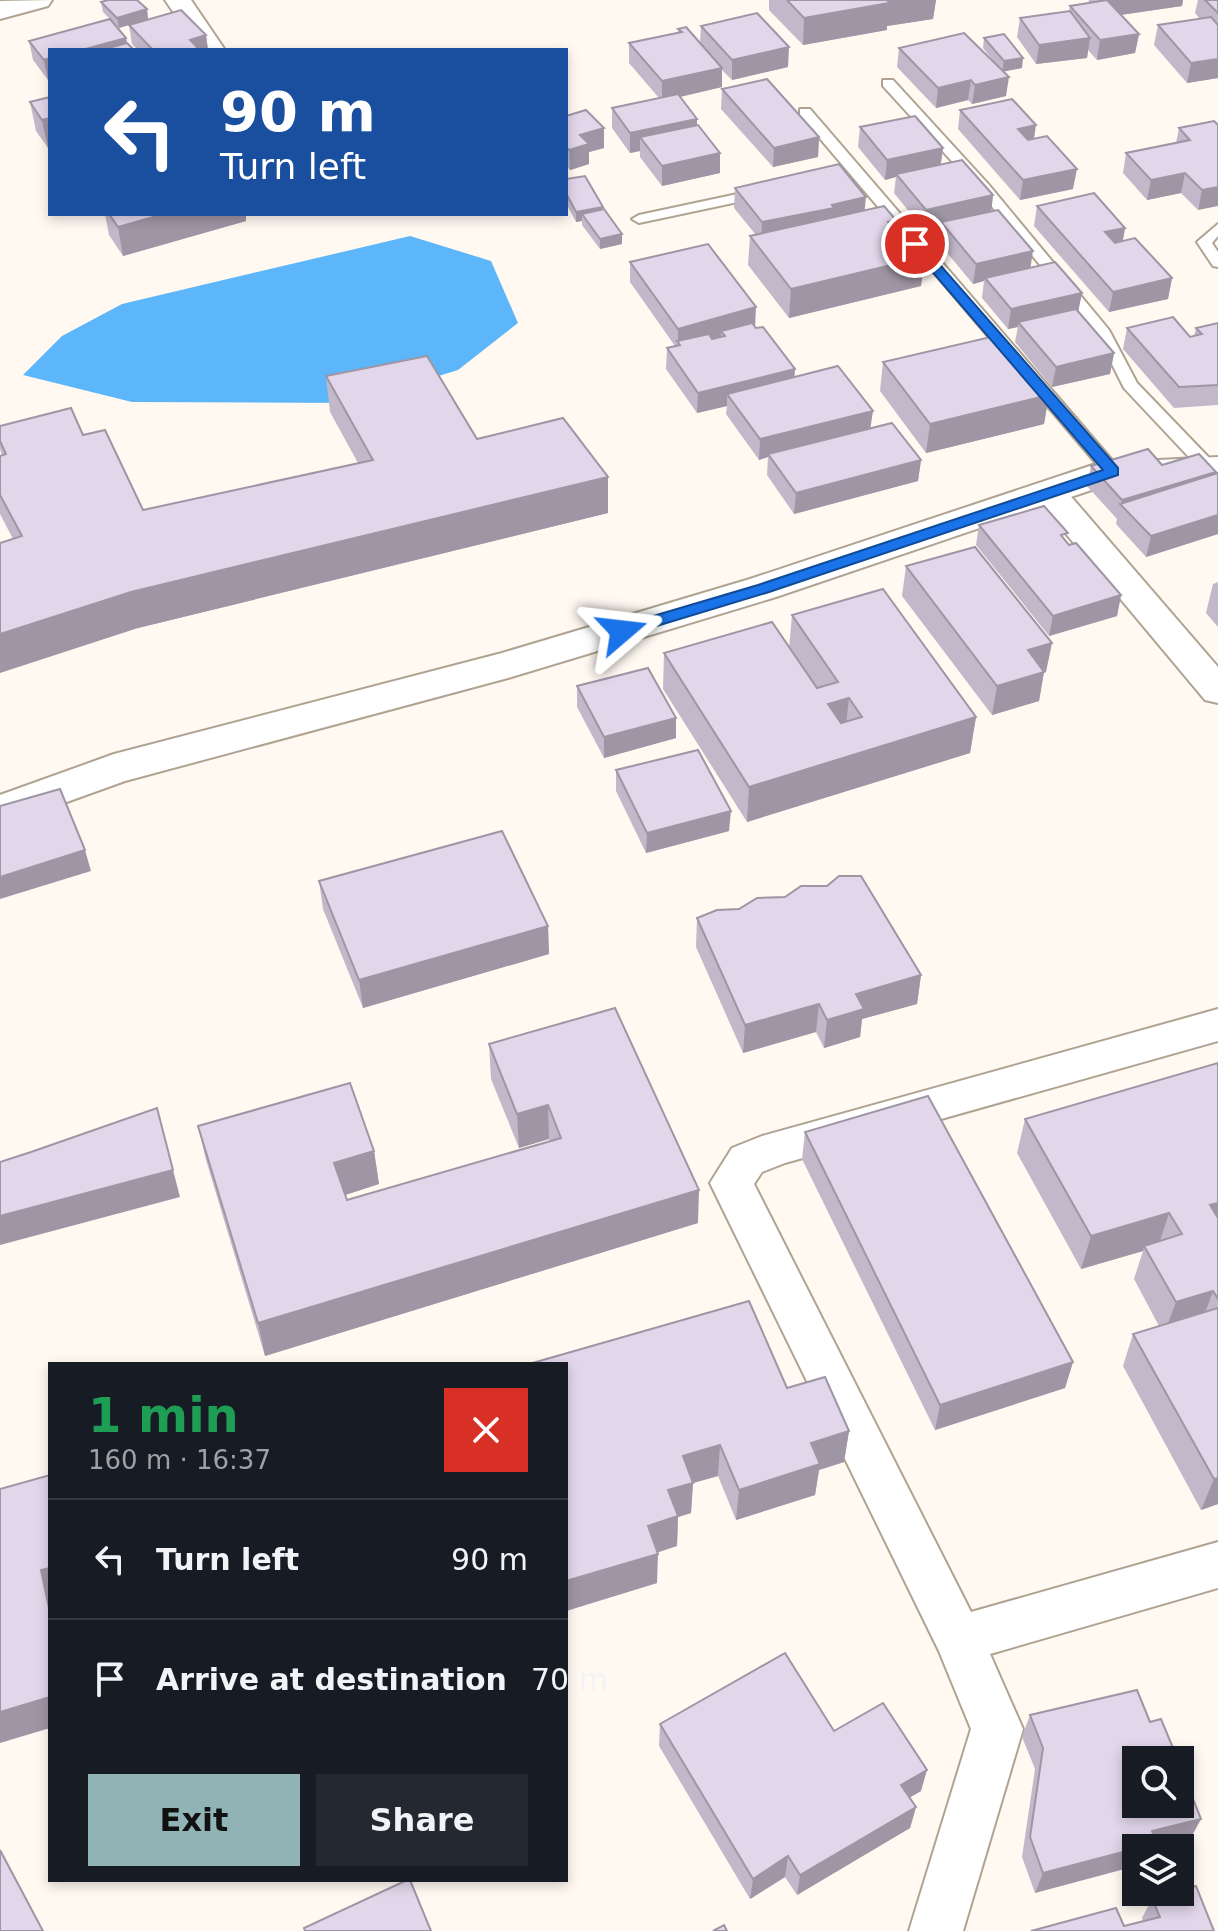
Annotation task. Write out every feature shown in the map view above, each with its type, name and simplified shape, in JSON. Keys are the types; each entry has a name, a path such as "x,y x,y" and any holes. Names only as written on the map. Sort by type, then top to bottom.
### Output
{"street":[{"path":"0,10 38,0"},
{"path":"178,0 211,48"},
{"path":"0,811 114,769 508,665 763,588 1112,471 1213,468"},
{"path":"1049,492 1218,691"},
{"path":"936,1931 997,1729 959,1639 732,1183 747,1160 777,1148 1218,1025"},
{"path":"959,1639 1218,1565"}],"lane":[{"path":"888,83 984,188 1104,333 1130,385 1213,468"},
{"path":"805,112 847,174 1112,471"},
{"path":"639,219 778,189"},
{"path":"1218,228 1204,242 1218,263"}],"water":[{"path":"410,236 491,261 518,323 458,370 351,403 132,402 23,375 62,336 122,304"}],"building":[{"path":"137,0 147,9 117,18 101,2"},
{"path":"787,0 887,0 889,3 804,18"},
{"path":"1107,0 1139,34 1100,40 1070,6"},
{"path":"1205,0 1218,0 1218,13"},
{"path":"181,10 206,35 190,40 198,48 151,48 129,25"},
{"path":"1070,11 1090,38 1039,45 1020,18"},
{"path":"757,13 789,47 732,60 701,26"},
{"path":"1211,17 1218,25 1218,59 1191,63 1158,25"},
{"path":"110,19 126,38 89,48 48,48 48,59 44,60 29,41"},
{"path":"686,27 722,68 662,81 629,43 682,32 678,29"},
{"path":"964,33 1009,77 975,85 971,80 938,88 899,48"},
{"path":"1004,34 1023,58 1004,61 984,38"},
{"path":"127,43 132,48 108,48"},
{"path":"767,79 819,137 774,148 722,89"},
{"path":"678,94 697,119 630,133 612,108"},
{"path":"48,98 48,118 42,120 30,102"},
{"path":"1012,99 1036,125 1018,129 1028,140 1047,136 1077,169 1023,180 960,110"},
{"path":"586,110 604,128 580,135 589,144 569,150 568,115"},
{"path":"915,116 943,148 887,160 860,127"},
{"path":"1214,121 1218,125 1218,187 1202,190 1185,173 1151,180 1126,153 1190,140 1179,128"},
{"path":"698,125 720,153 662,166 640,137"},
{"path":"962,160 993,195 926,210 896,174"},
{"path":"839,164 866,197 832,205 834,208 762,222 735,188"},
{"path":"585,176 603,207 576,212 568,197 568,179"},
{"path":"1094,193 1125,228 1105,232 1115,243 1135,238 1172,278 1113,292 1037,206"},
{"path":"884,206 896,220 888,222 906,243 911,242 925,257 791,289 750,236"},
{"path":"604,209 622,234 600,239 582,214"},
{"path":"998,210 1033,251 976,264 941,222"},
{"path":"110,216 157,216 118,227"},
{"path":"708,244 756,307 678,329 630,262"},
{"path":"1055,262 1082,293 1011,309 985,278"},
{"path":"1076,309 1114,353 1056,367 1018,322"},
{"path":"1173,317 1190,337 1202,334 1196,328 1218,323 1218,385 1179,387 1127,328"},
{"path":"752,323 756,328 763,327 795,369 698,393 667,348 680,345 677,341 709,334 712,339 725,336 721,331"},
{"path":"999,335 1049,395 930,424 883,362"},
{"path":"427,356 477,439 563,418 608,477 131,592 0,634 0,543 22,536 0,495 0,456 6,454 0,441 0,426 71,408 83,435 105,430 143,510 373,460 326,376"},
{"path":"838,366 873,411 760,439 727,394"},
{"path":"892,423 921,460 796,493 768,454"},
{"path":"1148,449 1162,465 1199,454 1216,472 1122,500 1091,466"},
{"path":"1218,473 1218,515 1151,536 1120,504"},
{"path":"1044,506 1068,533 1061,535 1069,545 1076,543 1121,595 1053,616 979,525"},
{"path":"975,547 1052,643 1028,650 1044,672 997,686 906,566"},
{"path":"883,589 976,717 749,787 664,653 772,622 817,688 838,682 792,615","holes":["849,698 862,717 841,723 828,704"]},
{"path":"648,668 676,718 604,737 577,686"},
{"path":"698,750 731,811 647,833 616,770"},
{"path":"60,789 85,850 0,877 0,806"},
{"path":"502,831 548,926 359,980 319,881"},
{"path":"839,876 861,876 921,975 856,994 864,1009 827,1020 819,1004 745,1025 697,918 717,910 739,909 757,898 785,897 801,886 827,886"},
{"path":"615,1008 699,1190 258,1323 198,1126 350,1083 374,1151 334,1163 347,1200 561,1138 548,1105 517,1114 489,1044"},
{"path":"1218,1063 1218,1203 1210,1205 1218,1218 1218,1299 1213,1291 1176,1302 1144,1246 1182,1234 1169,1213 1091,1236 1025,1119"},
{"path":"928,1096 1073,1362 940,1405 805,1132"},
{"path":"157,1108 173,1170 0,1216 0,1162"},
{"path":"749,1301 787,1388 825,1377 849,1431 811,1443 820,1464 739,1490 720,1445 683,1456 693,1483 668,1490 678,1516 648,1526 658,1554 568,1580 568,1362 536,1362"},
{"path":"1218,1308 1218,1478 1214,1479 1133,1334"},
{"path":"48,1476 48,1568 41,1570 48,1603 48,1698 0,1712 0,1489"},
{"path":"785,1653 834,1731 883,1703 927,1770 901,1785 916,1807 800,1875 788,1856 753,1879 660,1724"},
{"path":"1137,1690 1150,1722 1161,1719 1172,1746 1122,1746 1122,1818 1194,1818 1194,1801 1201,1819 1152,1831 1153,1834 1122,1834 1122,1852 1043,1873 1030,1837 1043,1748 1030,1715"},
{"path":"0,1850 43,1931 0,1931"},
{"path":"403,1882 411,1882 431,1931 305,1931 304,1928"},
{"path":"1194,1887 1214,1931 1031,1931 1116,1908 1124,1926 1160,1917 1155,1906 1194,1906"},
{"path":"724,1925 727,1931 713,1931"}],"route":[{"path":"622,631 763,588 1112,471 915,244"}]}
